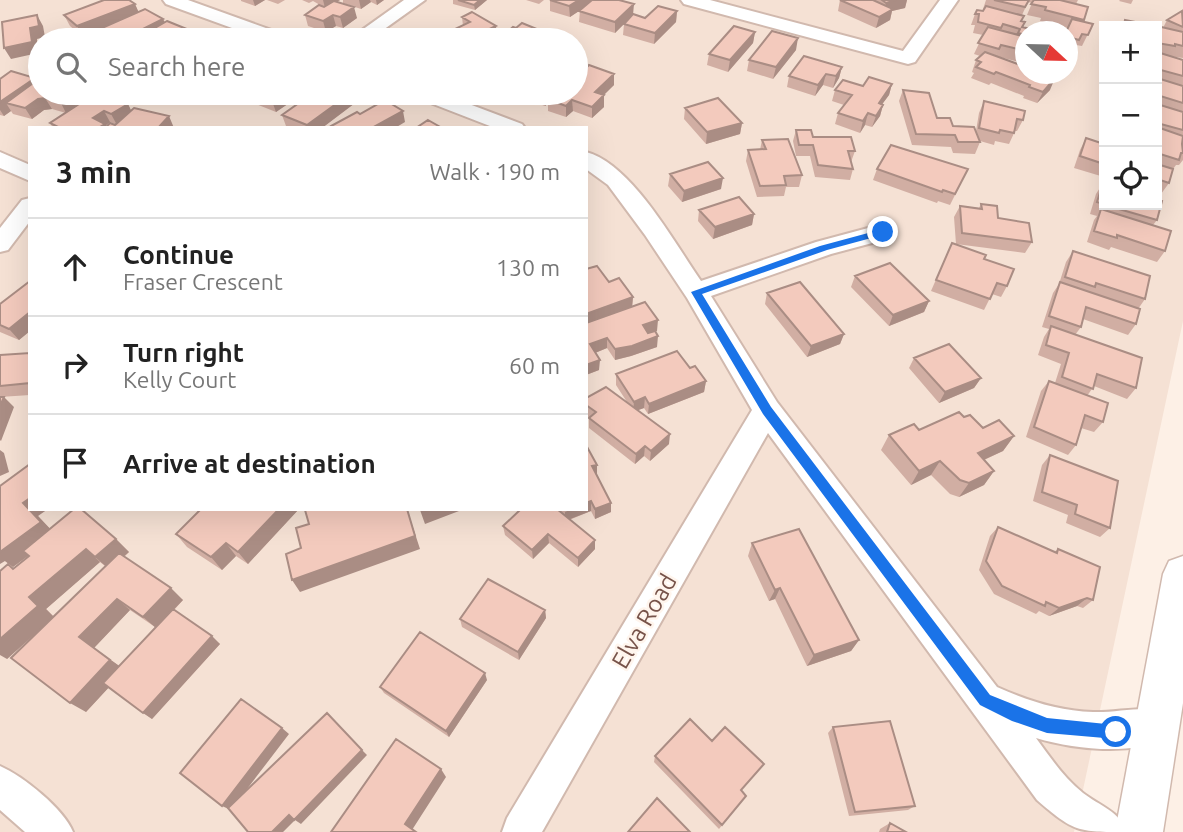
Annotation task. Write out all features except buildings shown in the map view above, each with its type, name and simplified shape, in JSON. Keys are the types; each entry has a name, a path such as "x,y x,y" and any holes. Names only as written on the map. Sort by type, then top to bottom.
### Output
{"street":[{"path":"172,0 248,28"},
{"path":"375,28 416,0"},
{"path":"690,0 908,58 949,0"},
{"path":"454,105 510,126"},
{"path":"0,159 28,173"},
{"path":"588,160 616,180 696,292 767,410 1049,787 1069,806 1108,832"},
{"path":"0,244 28,208"},
{"path":"696,292 824,248 883,232"},
{"name":"Elva Road","path":"521,832 767,410"},
{"path":"1139,832 1183,573"},
{"path":"985,700 1047,726 1116,732 1157,726"},
{"path":"0,785 54,832"}],"shaded area":[{"path":"0,0 1183,0 1183,321 1074,832 0,832"}],"route":[{"path":"883,232 824,248 696,292 767,410 985,700 1047,726 1116,732"}]}
